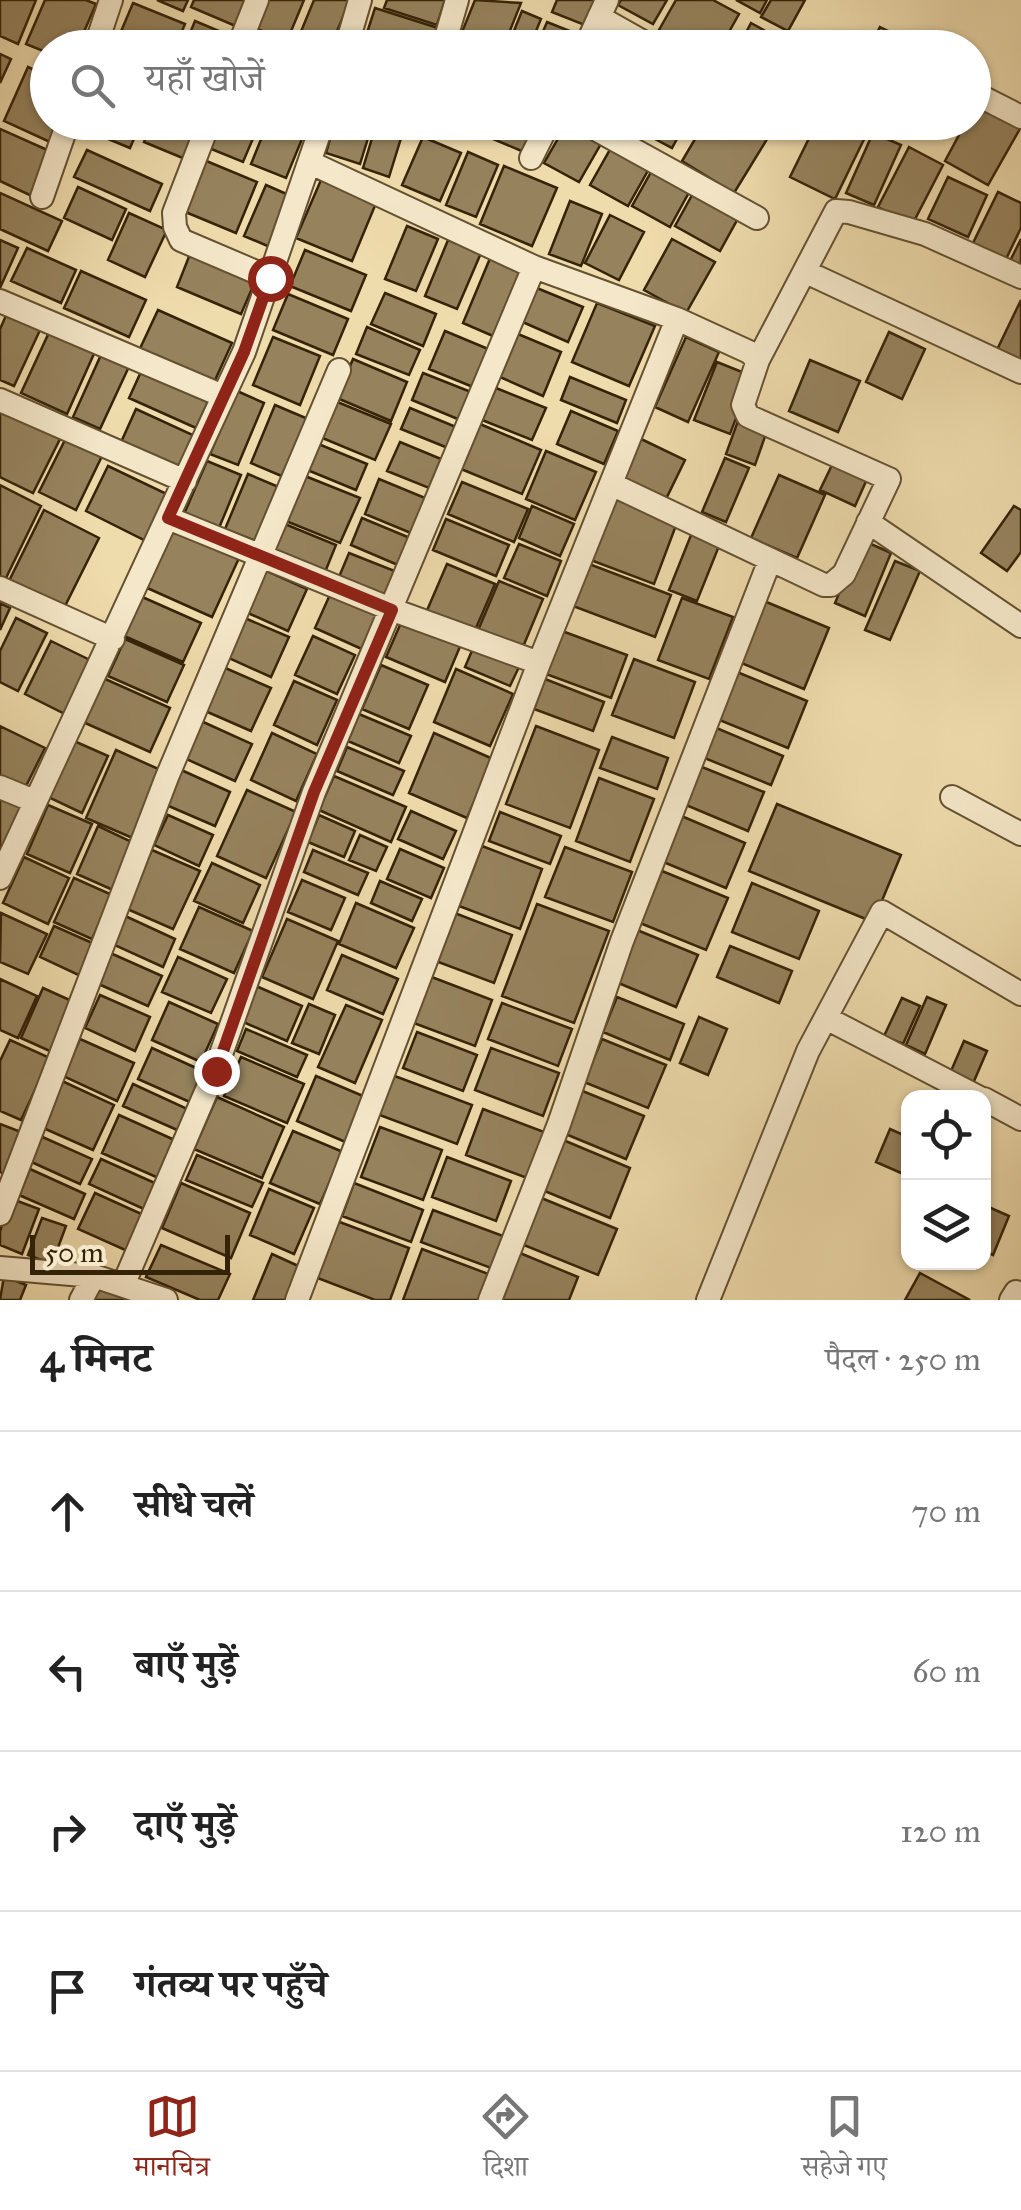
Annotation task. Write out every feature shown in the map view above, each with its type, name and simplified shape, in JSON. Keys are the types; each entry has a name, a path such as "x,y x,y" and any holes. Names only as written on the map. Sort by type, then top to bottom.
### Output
{"street":[{"path":"100,30 111,0"},
{"path":"245,30 257,0"},
{"path":"351,30 360,0"},
{"path":"448,30 457,0"},
{"path":"603,8 631,30"},
{"path":"991,102 1021,117"},
{"path":"42,198 62,140"},
{"path":"202,140 174,214 181,240 270,278"},
{"path":"0,878 244,352 318,140"},
{"path":"531,158 540,140"},
{"path":"615,140 757,218"},
{"path":"311,163 534,268 678,319 749,352 758,360"},
{"path":"611,484 831,586 844,574 890,478 748,416 743,406 758,360 806,272 831,216 842,210 925,234 1021,277"},
{"path":"124,1283 216,1071 314,792 534,268"},
{"path":"806,272 1021,372"},
{"path":"0,301 223,396"},
{"path":"296,1300 539,664 678,319"},
{"path":"0,1214 167,777 339,370"},
{"path":"0,400 185,481"},
{"path":"168,518 392,610 539,664"},
{"path":"868,522 1021,626"},
{"path":"490,1300 559,1124 622,941 770,560"},
{"path":"0,588 113,640"},
{"path":"0,787 34,801"},
{"path":"952,797 1021,834"},
{"path":"708,1300 808,1051 882,912 1021,994"},
{"path":"826,1018 966,1090"},
{"path":"991,1103 1021,1118"},
{"path":"0,1268 94,1276 166,1300"},
{"path":"80,1300 94,1276"}],"building":[{"path":"0,0 36,0 18,44 0,36"},
{"path":"45,0 86,0 96,4 85,30 32,30"},
{"path":"157,0 188,0 183,11"},
{"path":"194,0 249,0 238,27 191,7"},
{"path":"261,0 304,0 292,30 260,30 250,26"},
{"path":"314,0 350,0 338,30 302,30"},
{"path":"387,0 445,0 437,25 384,8"},
{"path":"475,0 521,3 510,30 463,30"},
{"path":"557,0 598,0 587,26 552,12"},
{"path":"621,0 667,0 653,24 618,5"},
{"path":"676,0 713,0 739,14 730,30 659,30"},
{"path":"736,0 767,0 760,13"},
{"path":"771,0 805,0 789,30 761,17"},
{"path":"133,3 185,24 182,30 122,30"},
{"path":"375,8 438,28 437,30 368,30"},
{"path":"522,11 541,19 536,30 514,30"},
{"path":"195,21 216,30 191,30"},
{"path":"547,22 567,30 544,30"},
{"path":"0,54 11,59 0,83"},
{"path":"28,67 30,68 30,133 4,121"},
{"path":"991,108 1021,127 988,185 945,161 956,140 991,140"},
{"path":"0,129 54,153 34,197 0,181"},
{"path":"111,140 133,140 130,148"},
{"path":"145,140 199,140 190,161"},
{"path":"206,140 252,140 243,162 204,146"},
{"path":"261,140 302,140 286,178 251,164"},
{"path":"330,140 367,140 360,164 326,153"},
{"path":"372,140 400,140 389,177 363,168"},
{"path":"422,140 461,153 440,201 402,185"},
{"path":"496,140 529,140 524,152"},
{"path":"557,140 602,142 579,182 544,163"},
{"path":"657,140 676,140 672,148"},
{"path":"694,140 766,140 734,193 682,161"},
{"path":"808,140 864,140 835,199 790,177"},
{"path":"870,140 889,140 901,145 874,205 846,193"},
{"path":"612,146 650,167 628,206 590,185"},
{"path":"909,147 943,165 912,225 878,207"},
{"path":"87,150 162,184 150,211 74,177"},
{"path":"468,152 498,165 476,217 446,205"},
{"path":"204,160 257,182 236,233 183,211"},
{"path":"655,165 693,185 670,227 632,206"},
{"path":"504,166 557,188 532,246 480,224"},
{"path":"324,173 379,196 352,261 296,238"},
{"path":"948,177 987,195 968,237 928,219"},
{"path":"266,185 291,196 270,247 244,236"},
{"path":"78,187 126,209 112,240 64,218"},
{"path":"696,188 741,213 720,251 675,226"},
{"path":"998,192 1021,203 1021,228 1006,259 973,243"},
{"path":"0,193 62,221 48,251 0,229"},
{"path":"570,201 602,214 581,266 549,254"},
{"path":"129,213 167,230 145,277 108,260"},
{"path":"610,215 644,232 619,280 585,263"},
{"path":"407,226 438,239 416,291 385,279"},
{"path":"672,239 715,262 686,313 644,290"},
{"path":"1021,239 1021,271 1008,265"},
{"path":"0,240 18,248 0,288"},
{"path":"448,240 481,253 457,309 425,296"},
{"path":"27,248 76,270 61,303 11,281"},
{"path":"192,249 257,277 241,314 177,287"},
{"path":"305,250 366,275 351,311 290,286"},
{"path":"491,256 521,269 493,336 463,323"},
{"path":"81,271 146,300 129,337 64,308"},
{"path":"532,286 583,307 568,342 518,320"},
{"path":"385,293 436,314 423,346 371,324"},
{"path":"288,294 348,319 333,355 273,330"},
{"path":"13,300 47,315 14,386 0,380 0,329"},
{"path":"1021,300 1021,367 995,354"},
{"path":"597,303 655,326 629,386 572,362"},
{"path":"158,310 232,343 211,389 137,355"},
{"path":"52,326 97,347 67,414 21,393"},
{"path":"367,327 420,350 409,375 356,354"},
{"path":"445,331 493,351 478,389 429,369"},
{"path":"889,332 925,349 902,399 866,382"},
{"path":"518,334 561,352 543,396 500,377"},
{"path":"273,337 320,356 300,405 253,385"},
{"path":"686,337 719,352 688,422 655,407"},
{"path":"105,346 133,358 100,429 73,417"},
{"path":"353,359 407,382 391,421 337,398"},
{"path":"810,360 860,381 838,432 789,411"},
{"path":"717,362 752,376 730,434 694,420"},
{"path":"145,363 212,393 196,428 129,398"},
{"path":"423,373 476,394 465,422 412,400"},
{"path":"570,377 626,400 617,423 561,400"},
{"path":"496,388 546,408 532,440 482,420"},
{"path":"237,391 264,403 238,465 210,454"},
{"path":"0,398 65,429 33,493 0,477"},
{"path":"335,401 391,424 375,460 320,437"},
{"path":"275,405 308,419 284,477 251,463"},
{"path":"410,408 456,427 448,448 401,429"},
{"path":"136,409 195,436 172,487 113,460"},
{"path":"571,411 618,431 604,464 557,444"},
{"path":"739,418 768,428 755,465 726,454"},
{"path":"480,424 541,450 522,494 461,469"},
{"path":"67,436 103,454 76,510 39,492"},
{"path":"639,438 685,460 665,501 619,479"},
{"path":"400,442 441,459 429,488 387,471"},
{"path":"316,443 367,464 356,490 305,469"},
{"path":"546,451 596,472 575,520 526,499"},
{"path":"725,458 749,468 726,522 702,512"},
{"path":"207,461 241,475 219,528 184,514"},
{"path":"833,463 867,479 855,506 820,490"},
{"path":"108,466 171,496 148,542 86,511"},
{"path":"248,474 281,488 258,542 225,529"},
{"path":"300,474 360,498 340,543 281,519"},
{"path":"779,475 825,495 797,558 751,538"},
{"path":"379,479 425,498 411,533 365,514"},
{"path":"462,482 528,509 514,542 448,514"},
{"path":"0,485 41,506 4,582 0,580"},
{"path":"612,495 678,520 654,584 588,559"},
{"path":"532,506 574,524 560,556 519,538"},
{"path":"1014,506 1021,510 1021,552 1007,571 981,553"},
{"path":"44,510 99,538 64,608 9,581"},
{"path":"362,518 410,538 398,565 351,545"},
{"path":"446,519 509,545 496,576 433,550"},
{"path":"280,522 336,545 323,577 268,554"},
{"path":"173,526 240,556 212,617 145,587"},
{"path":"693,530 721,541 697,601 669,590"},
{"path":"862,540 891,553 865,616 835,603"},
{"path":"519,544 561,561 547,596 504,578"},
{"path":"349,553 397,572 384,604 336,584"},
{"path":"895,561 920,571 890,640 865,630"},
{"path":"447,564 495,584 473,635 425,615"},
{"path":"589,564 671,595 655,637 573,606"},
{"path":"258,567 307,589 288,631 239,609"},
{"path":"499,581 543,599 520,654 476,635"},
{"path":"333,588 382,610 364,650 315,628"},
{"path":"140,596 201,623 183,662 122,635"},
{"path":"682,598 733,617 709,679 658,660"},
{"path":"764,601 829,628 804,689 739,662"},
{"path":"0,603 10,608 0,630"},
{"path":"240,616 289,637 271,677 222,655"},
{"path":"404,616 462,642 445,682 386,657"},
{"path":"16,618 47,633 18,691 0,682 0,651"},
{"path":"562,631 627,655 611,698 546,674"},
{"path":"313,636 355,655 337,694 295,675"},
{"path":"125,639 184,665 167,702 108,676"},
{"path":"51,641 94,662 67,715 25,694"},
{"path":"474,646 520,665 510,686 465,667"},
{"path":"634,659 695,682 674,738 612,715"},
{"path":"381,665 428,685 409,729 362,709"},
{"path":"223,667 271,688 251,731 203,710"},
{"path":"456,669 513,694 490,746 434,722"},
{"path":"737,672 807,701 788,748 717,719"},
{"path":"103,678 170,708 150,752 83,722"},
{"path":"545,679 604,702 593,731 534,709"},
{"path":"294,681 337,700 317,745 274,725"},
{"path":"359,714 411,736 399,763 348,741"},
{"path":"201,721 252,744 235,781 184,758"},
{"path":"0,726 45,748 25,788 0,776"},
{"path":"536,726 599,750 570,828 506,804"},
{"path":"714,727 783,756 771,785 702,757"},
{"path":"272,733 317,754 296,801 251,780"},
{"path":"434,733 493,759 467,818 409,793"},
{"path":"612,737 668,758 657,789 600,768"},
{"path":"74,741 108,756 82,813 48,797"},
{"path":"347,747 404,771 393,795 337,771"},
{"path":"116,750 165,772 135,839 86,818"},
{"path":"702,767 764,792 748,831 686,805"},
{"path":"179,769 230,792 215,826 164,804"},
{"path":"334,776 406,807 391,842 319,810"},
{"path":"599,778 654,799 630,862 576,841"},
{"path":"247,790 296,812 266,878 217,856"},
{"path":"0,795 26,808 0,859"},
{"path":"777,804 901,855 873,922 749,871"},
{"path":"48,805 92,824 70,873 27,854"},
{"path":"411,811 456,831 443,859 398,839"},
{"path":"500,812 561,836 550,864 489,841"},
{"path":"168,815 213,835 199,866 154,845"},
{"path":"319,815 355,831 344,857 308,842"},
{"path":"679,815 745,843 726,888 661,861"},
{"path":"98,826 134,843 113,890 77,874"},
{"path":"360,835 387,847 376,871 349,860"},
{"path":"482,846 542,869 520,929 459,906"},
{"path":"565,847 632,872 613,922 545,897"},
{"path":"400,849 444,868 431,898 387,879"},
{"path":"152,850 200,871 173,929 125,908"},
{"path":"313,850 368,873 358,895 304,872"},
{"path":"24,857 69,878 48,924 3,903"},
{"path":"212,863 260,885 243,923 194,901"},
{"path":"662,871 728,898 706,950 640,923"},
{"path":"74,878 112,895 92,939 54,922"},
{"path":"302,880 345,898 331,930 288,912"},
{"path":"380,881 422,899 412,921 371,903"},
{"path":"752,883 819,911 799,959 732,932"},
{"path":"356,903 414,928 396,968 339,944"},
{"path":"537,904 609,931 574,1023 502,996"},
{"path":"199,907 253,931 234,973 180,949"},
{"path":"452,912 512,935 494,983 433,960"},
{"path":"1,913 47,934 28,974 0,962"},
{"path":"123,915 175,939 163,967 110,943"},
{"path":"287,919 338,941 313,999 262,977"},
{"path":"54,926 99,946 85,978 40,957"},
{"path":"637,930 698,955 676,1007 616,982"},
{"path":"730,946 792,971 779,1003 717,977"},
{"path":"108,952 162,976 148,1006 94,982"},
{"path":"342,955 398,979 383,1014 327,990"},
{"path":"178,957 227,979 211,1013 162,992"},
{"path":"429,976 492,1000 475,1046 411,1022"},
{"path":"0,979 37,996 18,1038 0,1030"},
{"path":"256,986 302,1006 287,1041 241,1021"},
{"path":"43,988 74,1002 52,1052 21,1038"},
{"path":"100,995 150,1017 135,1051 85,1028"},
{"path":"617,997 684,1024 670,1060 603,1032"},
{"path":"927,997 946,1005 925,1054 906,1045"},
{"path":"902,998 920,1006 903,1044 884,1036"},
{"path":"169,1002 218,1024 201,1062 152,1040"},
{"path":"502,1003 572,1029 558,1066 488,1039"},
{"path":"309,1004 335,1015 319,1054 292,1043"},
{"path":"346,1005 382,1020 355,1083 318,1067"},
{"path":"699,1017 727,1029 708,1075 680,1063"},
{"path":"246,1029 307,1055 297,1077 237,1051"},
{"path":"417,1032 477,1055 463,1091 403,1068"},
{"path":"80,1039 134,1063 117,1101 63,1076"},
{"path":"602,1039 666,1065 648,1108 584,1082"},
{"path":"10,1040 50,1058 21,1120 0,1111 0,1061"},
{"path":"964,1041 987,1051 971,1088 948,1078"},
{"path":"152,1048 205,1072 192,1103 138,1079"},
{"path":"491,1048 559,1073 543,1116 475,1090"},
{"path":"241,1057 304,1084 287,1123 224,1096"},
{"path":"392,1075 472,1105 457,1144 377,1114"},
{"path":"316,1076 370,1099 350,1144 297,1121"},
{"path":"62,1081 114,1105 93,1150 41,1127"},
{"path":"133,1084 194,1112 184,1133 123,1106"},
{"path":"580,1090 644,1116 626,1159 563,1133"},
{"path":"217,1097 284,1127 262,1178 194,1149"},
{"path":"483,1109 544,1132 527,1178 466,1155"},
{"path":"119,1115 179,1142 163,1180 102,1153"},
{"path":"0,1124 21,1132 5,1174 0,1172"},
{"path":"380,1127 442,1150 423,1200 361,1177"},
{"path":"890,1129 901,1134 901,1173 876,1162"},
{"path":"293,1131 343,1152 320,1204 270,1183"},
{"path":"38,1135 92,1159 80,1184 27,1160"},
{"path":"556,1137 630,1168 610,1218 535,1187"},
{"path":"197,1155 263,1183 252,1207 186,1180"},
{"path":"447,1157 511,1181 496,1221 432,1197"},
{"path":"101,1159 157,1184 146,1210 89,1184"},
{"path":"30,1169 85,1194 74,1219 19,1195"},
{"path":"181,1183 250,1213 231,1258 162,1228"},
{"path":"354,1183 423,1210 411,1242 342,1216"},
{"path":"269,1189 314,1208 294,1254 250,1235"},
{"path":"95,1193 148,1217 132,1253 78,1229"},
{"path":"534,1195 617,1229 598,1275 514,1241"},
{"path":"12,1199 39,1209 22,1254 0,1245 0,1231"},
{"path":"991,1208 1009,1216 991,1254"},
{"path":"433,1210 503,1236 491,1268 421,1242"},
{"path":"42,1218 66,1226 52,1264 28,1255"},
{"path":"337,1221 409,1248 390,1300 375,1300 315,1277"},
{"path":"161,1245 230,1274 218,1300 200,1300 146,1277"},
{"path":"422,1249 491,1275 481,1300 403,1300"},
{"path":"515,1251 578,1277 569,1300 494,1300"},
{"path":"272,1254 305,1269 292,1300 253,1300"},
{"path":"920,1273 970,1300 905,1300"},
{"path":"4,1276 26,1285 20,1300 0,1300"},
{"path":"103,1283 130,1300 92,1300"}],"route":[{"path":"216,1071 314,792 392,610 168,518 244,352 270,278"}]}
